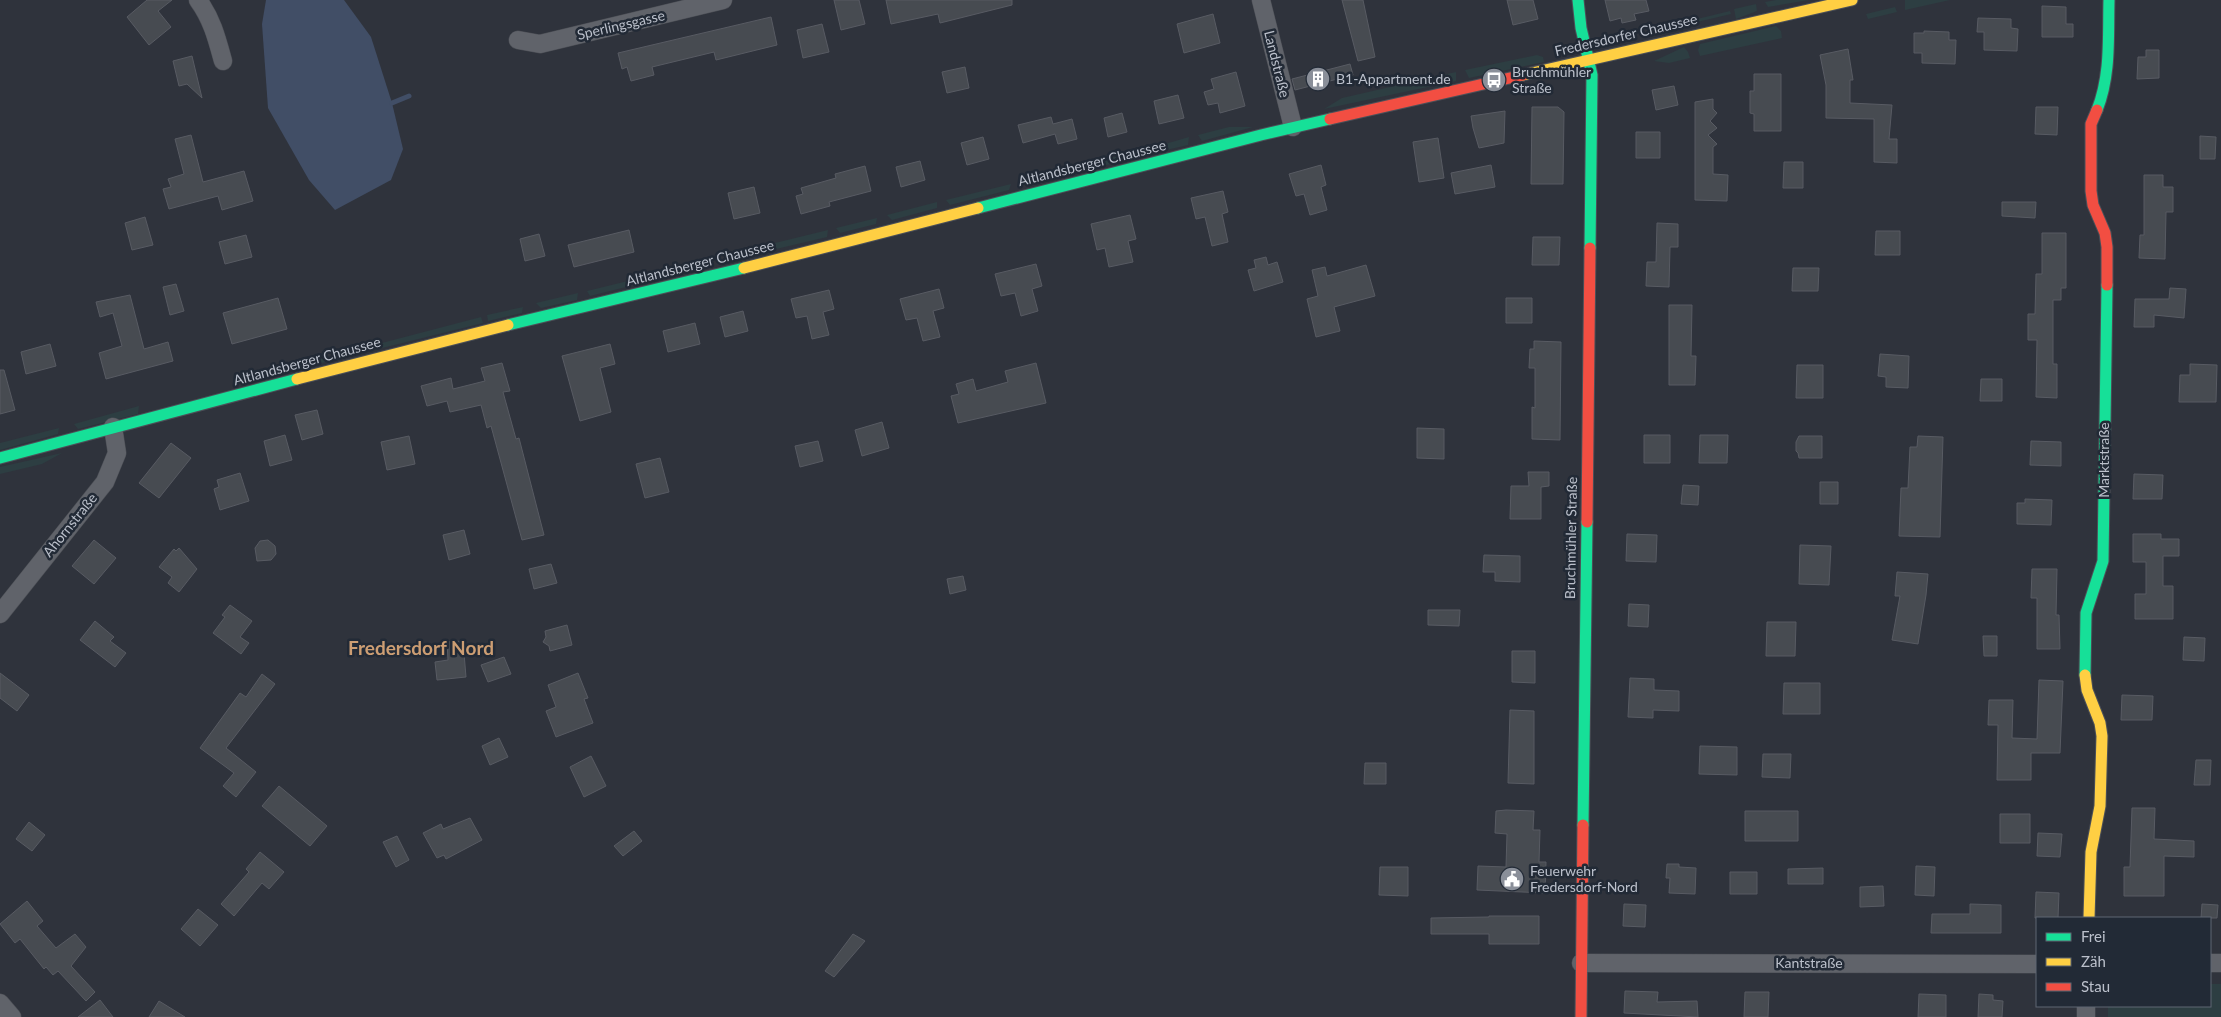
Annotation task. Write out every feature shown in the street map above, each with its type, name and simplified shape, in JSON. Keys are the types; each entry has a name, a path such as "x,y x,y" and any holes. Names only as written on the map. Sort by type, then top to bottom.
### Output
{"street":[{"path":"198,0 207,12 213,26 223,61"},
{"name":"Sperlingsgasse","path":"518,40 540,44 723,0"},
{"name":"Landstraße","path":"1261,0 1293,127"},
{"name":"Bruchmühler Straße","path":"1578,0 1579,27 1592,74 1581,1017"},
{"name":"Fredersdorfer Chaussee","path":"1408,100 1852,0"},
{"name":"Marktstraße","path":"2089,917 2091,852 2100,806 2102,736 2100,723 2087,690 2085,677 2086,622 2090,599 2101,574 2103,561 2107,247 2104,233 2092,205 2092,124 2104,93 2107,76 2109,0"},
{"name":"Altlandsberger Chaussee","path":"0,458 509,324 788,257 1293,127 1408,100"},
{"name":"Ahornstraße","path":"0,614 105,482 117,453 113,428"},
{"name":"Kantstraße","path":"1582,963 2036,964"},
{"path":"0,1003 12,1017"}],"shaded area":[{"path":"1809,0 1768,7 1765,2"},
{"path":"1905,0 1950,0 1905,10"},
{"path":"1756,4 1757,11 1736,19 1734,9"},
{"path":"1895,7 1897,12 1868,19 1866,14"},
{"path":"1730,11 1731,14 1697,22 1697,19"},
{"path":"1776,26 1781,31 1782,38 1700,56 1698,50 1700,44"},
{"path":"1684,47 1690,58 1669,63 1654,61"},
{"path":"1537,55 1543,57 1544,62 1469,78 1465,70"},
{"path":"1456,72 1456,81 1324,109 1342,98"},
{"path":"1229,127 1253,127 1202,141 1198,135"},
{"path":"1189,137 1188,145 1153,153 1148,149"},
{"path":"1138,151 1138,158 1106,165 1103,160"},
{"path":"1093,162 1092,169 1053,179 1050,173"},
{"path":"1011,184 1009,190 950,205 946,200"},
{"path":"937,202 937,208 892,220 887,215"},
{"path":"877,218 876,224 840,233 836,228"},
{"path":"828,230 827,237 776,249 775,243"},
{"path":"769,245 771,250 735,259 732,255"},
{"path":"693,264 694,270 651,280 648,276"},
{"path":"636,279 634,285 590,296 587,291"},
{"path":"578,293 577,300 541,308 536,303"},
{"path":"523,307 522,313 488,321 487,315"},
{"path":"481,317 483,323 245,382 256,376"},
{"path":"139,406 138,414 78,429 74,424"},
{"path":"59,428 58,434 0,450 0,443"},
{"path":"62,453 42,464 0,474 0,467"},
{"path":"2211,984 2221,984 2221,1017 2108,1017 2108,1007 2211,1007"}],"water":[{"path":"266,0 344,0 371,37 392,103 403,149 391,180 335,210 309,180 268,108 262,24"}],"building":[{"path":"147,0 172,0 158,11 171,27 149,45 127,17"},
{"path":"834,0 859,0 865,24 841,30"},
{"path":"886,0 1012,0 1012,5 940,23 938,14 891,24"},
{"path":"1342,0 1363,0 1375,57 1358,61"},
{"path":"1507,0 1533,0 1538,19 1513,25"},
{"path":"1605,0 1646,0 1649,11 1634,14 1636,20 1622,23 1621,18 1610,21"},
{"path":"2042,6 2066,7 2066,24 2073,24 2073,37 2042,37"},
{"path":"1213,14 1220,43 1184,53 1177,24"},
{"path":"771,17 777,45 716,60 714,52 652,67 654,75 631,81 627,67 622,69 618,53"},
{"path":"1978,18 2011,19 2011,28 2018,29 2017,51 1984,50 1984,32 1977,32"},
{"path":"822,24 829,52 803,58 797,30"},
{"path":"1924,31 1949,32 1949,40 1956,40 1955,64 1922,63 1922,53 1914,53 1914,33 1924,33"},
{"path":"1848,49 1853,80 1850,80 1850,103 1892,105 1889,139 1897,139 1897,163 1874,162 1874,119 1826,118 1826,85 1820,55"},
{"path":"2146,50 2159,50 2159,78 2137,79 2138,57 2146,57"},
{"path":"192,56 202,98 187,84 179,86 173,61"},
{"path":"1350,64 1353,75 1295,90 1292,79"},
{"path":"965,67 969,88 947,93 942,72"},
{"path":"1236,72 1245,106 1220,113 1218,103 1208,105 1204,92 1214,89 1211,79"},
{"path":"1754,74 1781,74 1781,131 1754,131 1754,114 1750,113 1750,91 1754,91"},
{"path":"1674,86 1678,105 1656,110 1652,90"},
{"path":"1178,95 1184,118 1159,124 1154,101"},
{"path":"1713,99 1713,109 1717,113 1710,121 1717,128 1708,135 1717,144 1713,147 1713,174 1728,175 1727,201 1695,200 1695,102"},
{"path":"1532,107 1558,107 1564,112 1563,184 1531,184"},
{"path":"2036,107 2058,107 2057,135 2035,134"},
{"path":"1505,111 1504,143 1479,148 1471,116"},
{"path":"1122,113 1127,132 1108,137 1104,118"},
{"path":"1051,117 1053,124 1072,119 1077,139 1058,144 1055,134 1023,143 1018,125"},
{"path":"1636,132 1660,132 1660,158 1636,158"},
{"path":"191,135 203,182 244,171 253,201 222,210 218,196 169,209 163,189 171,187 168,179 184,174 175,139"},
{"path":"2200,136 2216,137 2215,159 2200,159"},
{"path":"983,137 989,159 967,165 961,143"},
{"path":"1438,138 1444,178 1419,182 1413,142"},
{"path":"920,161 925,180 901,187 896,167"},
{"path":"1784,162 1803,162 1803,188 1783,188"},
{"path":"1321,165 1326,185 1321,187 1327,210 1310,215 1304,194 1296,196 1289,174"},
{"path":"1491,165 1495,187 1455,194 1451,173"},
{"path":"865,166 871,191 829,202 830,206 801,214 796,196 803,194 801,188 836,178 835,174"},
{"path":"2144,175 2163,175 2163,187 2173,187 2173,212 2166,212 2165,259 2139,258 2140,235 2144,235"},
{"path":"754,187 760,213 734,219 728,193"},
{"path":"1223,191 1228,212 1222,214 1228,242 1212,246 1205,217 1196,219 1191,198"},
{"path":"2002,202 2036,202 2035,218 2002,216"},
{"path":"1130,215 1136,239 1128,241 1133,262 1109,267 1105,248 1097,250 1091,224"},
{"path":"145,217 153,245 132,250 125,223"},
{"path":"1657,223 1678,224 1678,247 1670,247 1669,287 1646,286 1647,262 1656,262"},
{"path":"629,230 634,252 574,267 568,245"},
{"path":"1876,231 1900,231 1900,255 1875,255"},
{"path":"2042,233 2066,233 2066,288 2061,288 2061,300 2053,300 2053,364 2057,364 2057,398 2036,397 2037,340 2028,340 2028,314 2035,314 2036,274 2042,274"},
{"path":"539,234 545,256 525,261 520,239"},
{"path":"246,235 252,257 225,264 219,242"},
{"path":"1533,237 1560,237 1559,265 1532,265"},
{"path":"1266,257 1268,265 1277,262 1283,282 1254,291 1248,270 1256,268 1254,260"},
{"path":"1036,264 1042,286 1032,289 1038,311 1021,316 1015,293 1001,296 995,274"},
{"path":"1366,265 1375,296 1334,307 1340,331 1316,337 1307,299 1318,296 1312,270 1325,267 1327,276"},
{"path":"1793,268 1819,268 1818,291 1792,291"},
{"path":"176,284 184,311 170,315 163,287"},
{"path":"2170,288 2186,289 2184,318 2154,315 2154,327 2134,327 2135,299 2169,299"},
{"path":"939,289 944,308 933,311 940,337 923,341 917,318 906,320 900,299"},
{"path":"829,290 834,309 823,312 829,335 812,339 807,316 796,318 791,299"},
{"path":"130,295 144,349 168,342 173,361 106,379 99,353 122,346 113,313 100,317 96,302"},
{"path":"278,298 287,329 232,344 223,313"},
{"path":"1506,298 1532,298 1532,323 1506,323"},
{"path":"1669,305 1692,305 1691,356 1696,356 1695,385 1669,385"},
{"path":"743,311 748,331 725,337 720,317"},
{"path":"695,323 700,344 668,352 663,331"},
{"path":"1534,341 1561,342 1560,440 1532,439 1532,407 1535,408 1535,368 1529,368 1530,349 1534,349"},
{"path":"50,344 56,366 26,374 21,352"},
{"path":"610,344 615,364 600,368 611,412 580,421 562,356"},
{"path":"1880,354 1909,356 1908,388 1886,387 1886,377 1878,376"},
{"path":"502,363 510,391 503,392 516,439 519,438 544,535 522,540 491,426 487,428 481,405 450,412 447,401 427,406 421,386 451,378 453,389 485,381 481,368"},
{"path":"1036,363 1046,403 958,423 951,396 959,394 956,384 973,379 976,391 1008,382 1005,371"},
{"path":"2190,364 2217,365 2216,402 2179,402 2180,375 2190,375"},
{"path":"1797,365 1823,365 1823,398 1796,398"},
{"path":"0,370 4,370 15,410 0,414"},
{"path":"1981,379 2002,379 2002,401 1980,401"},
{"path":"317,410 323,434 302,440 295,415"},
{"path":"882,422 889,448 862,456 855,430"},
{"path":"1417,428 1444,429 1444,459 1417,458"},
{"path":"285,435 292,460 270,466 264,441"},
{"path":"1644,435 1670,435 1670,463 1644,463"},
{"path":"1700,435 1728,435 1727,463 1699,463"},
{"path":"409,436 415,464 387,470 381,442"},
{"path":"1799,436 1822,436 1822,458 1799,458 1796,451 1796,442"},
{"path":"1918,436 1943,437 1940,537 1899,536 1901,488 1908,488 1910,447 1917,447"},
{"path":"818,441 823,461 800,467 795,446"},
{"path":"2031,441 2061,442 2061,466 2030,465"},
{"path":"171,443 191,458 159,498 139,483"},
{"path":"660,458 669,492 645,498 636,464"},
{"path":"1528,472 1549,472 1549,486 1541,487 1541,519 1510,519 1511,486 1529,486"},
{"path":"240,473 249,501 220,510 214,489 219,487 217,480"},
{"path":"2134,474 2163,475 2162,499 2133,499"},
{"path":"1820,482 1838,482 1838,504 1820,504"},
{"path":"1683,485 1699,486 1698,505 1681,504"},
{"path":"2025,499 2052,500 2051,525 2017,524 2017,503 2025,503"},
{"path":"464,530 470,554 449,560 443,535"},
{"path":"1627,534 1657,535 1656,562 1626,561"},
{"path":"2133,534 2161,534 2161,539 2179,539 2179,556 2163,556 2163,586 2173,586 2173,619 2135,619 2135,594 2146,594 2146,562 2133,562"},
{"path":"94,540 116,558 94,584 72,566"},
{"path":"268,540 275,546 276,554 271,560 257,561 255,548 260,541"},
{"path":"1800,545 1831,546 1829,585 1799,584"},
{"path":"179,548 197,569 179,592 168,583 172,577 159,567 174,549 176,551"},
{"path":"1484,555 1520,556 1520,582 1495,581 1495,572 1483,572"},
{"path":"551,564 557,583 534,589 529,569"},
{"path":"2032,569 2057,569 2056,615 2059,615 2060,649 2037,649 2037,598 2031,598"},
{"path":"1897,572 1928,574 1918,644 1892,640 1900,596 1895,596"},
{"path":"963,576 966,590 950,594 947,579"},
{"path":"1629,604 1649,605 1648,627 1628,626"},
{"path":"230,605 252,621 240,637 249,643 241,654 213,633 225,617 222,615"},
{"path":"1428,610 1460,610 1459,626 1428,625"},
{"path":"95,621 114,637 110,641 126,653 115,667 80,640"},
{"path":"1767,622 1796,622 1795,656 1766,656"},
{"path":"567,625 572,645 550,651 549,646 543,642 546,637 545,631"},
{"path":"1983,636 1997,636 1997,656 1984,656"},
{"path":"2184,637 2205,638 2204,661 2183,660"},
{"path":"463,641 466,677 437,680 435,662 448,660 447,642"},
{"path":"1512,651 1535,651 1535,683 1512,682"},
{"path":"504,657 511,674 488,682 481,665"},
{"path":"0,673 29,695 17,711 0,698"},
{"path":"578,673 588,698 584,699 593,723 556,737 546,711 556,707 548,685"},
{"path":"262,674 275,684 226,748 256,772 236,797 223,786 234,773 200,748 240,693 246,697"},
{"path":"1630,678 1654,679 1654,690 1679,691 1679,711 1653,710 1653,718 1628,717"},
{"path":"2039,680 2063,681 2060,753 2031,753 2031,780 1997,780 1998,725 1988,725 1989,700 2013,700 2012,738 2037,739"},
{"path":"1784,683 1820,683 1820,714 1783,714"},
{"path":"2122,695 2153,696 2152,720 2121,720"},
{"path":"1510,710 1534,711 1534,784 1508,783"},
{"path":"499,738 508,757 490,765 482,746"},
{"path":"1700,746 1737,747 1737,775 1699,774"},
{"path":"1763,754 1791,754 1790,778 1762,777"},
{"path":"591,756 606,786 584,797 570,767"},
{"path":"2196,760 2211,760 2210,785 2194,785"},
{"path":"1365,763 1386,763 1386,784 1364,784"},
{"path":"279,786 327,826 310,846 262,806"},
{"path":"2132,808 2155,808 2154,839 2194,841 2194,857 2164,856 2164,896 2124,896 2124,867 2130,867"},
{"path":"1496,811 1534,811 1533,830 1540,830 1539,862 1546,862 1545,893 1477,890 1478,866 1506,867 1507,834 1495,833"},
{"path":"1745,811 1798,811 1798,841 1745,841"},
{"path":"2000,814 2030,814 2030,843 2000,843"},
{"path":"470,818 482,840 446,859 444,855 437,858 423,833 441,824 443,829"},
{"path":"29,822 45,835 32,851 16,839"},
{"path":"634,831 642,841 623,856 614,846"},
{"path":"2038,833 2062,834 2060,857 2037,856"},
{"path":"397,836 409,860 396,867 383,842"},
{"path":"260,852 284,872 269,889 262,883 234,916 221,904 249,872 246,869"},
{"path":"1667,864 1679,864 1679,867 1696,868 1695,894 1669,893 1670,878 1666,878"},
{"path":"1916,866 1935,867 1934,896 1915,895"},
{"path":"1380,867 1408,867 1408,896 1379,895"},
{"path":"1823,868 1823,884 1788,884 1788,869"},
{"path":"1730,872 1757,872 1757,894 1730,894"},
{"path":"1883,886 1884,906 1860,907 1860,887"},
{"path":"2036,892 2059,893 2058,917 2035,918"},
{"path":"27,901 43,921 37,926 56,948 75,934 86,947 71,966 95,992 86,1001 58,971 53,975 46,967 44,969 20,939 15,943 0,924"},
{"path":"1624,904 1646,905 1645,927 1623,926"},
{"path":"1970,904 2001,905 2001,933 1931,933 1932,914 1970,914"},
{"path":"2202,904 2218,905 2217,918 2201,917"},
{"path":"198,909 218,925 200,946 181,929"},
{"path":"1539,916 1539,944 1489,944 1489,934 1431,934 1431,918"},
{"path":"853,934 865,941 834,977 825,971"},
{"path":"1625,991 1658,992 1657,1002 1697,1001 1698,1017 1624,1013"},
{"path":"1745,992 1769,992 1768,1017 1744,1017"},
{"path":"1919,994 1946,995 1946,1017 1918,1017"},
{"path":"1979,994 1993,995 1993,1000 2003,1001 2002,1017 1978,1017"},
{"path":"100,1000 113,1017 78,1017"},
{"path":"159,1001 185,1017 149,1017"}],"waterway":[{"path":"392,103 409,96"}],"traffic: fast":[{"path":"1578,0 1581,28 1592,75 1590,248"},
{"path":"2097,110 2107,70 2109,0"},
{"path":"978,208 1330,119"},
{"path":"508,325 744,268"},
{"path":"2085,675 2086,613 2103,561 2107,285"},
{"path":"0,458 297,379"},
{"path":"1583,825 1587,522"}],"traffic: slow":[{"path":"1523,75 1852,0"},
{"path":"744,268 978,208"},
{"path":"297,379 508,325"},
{"path":"2085,675 2087,690 2100,723 2102,736 2100,806 2091,852 2089,917"}],"traffic: jam":[{"path":"1330,119 1523,75"},
{"path":"2097,110 2091,124 2091,191 2093,205 2105,233 2107,285"},
{"path":"1587,522 1590,248"},
{"path":"1581,1017 1583,825"}],"place":[{"name":"B1-Appartment.de","path":"1318,79"},
{"name":"Bruchmühler Straße","path":"1494,80"},
{"name":"Feuerwehr Fredersdorf-Nord","path":"1512,879"}],"district":[{"name":"Fredersdorf Nord","path":"421,648"}]}
